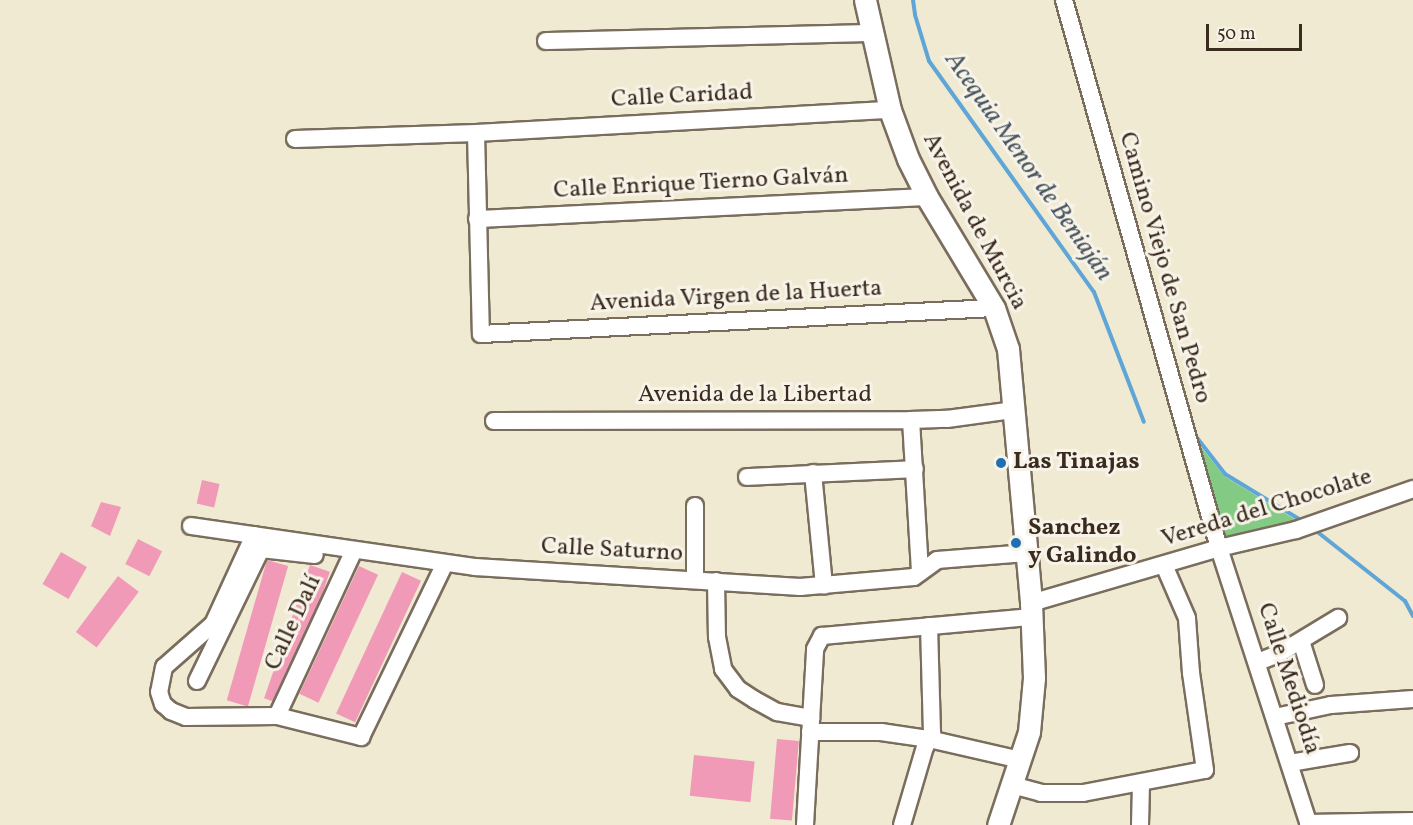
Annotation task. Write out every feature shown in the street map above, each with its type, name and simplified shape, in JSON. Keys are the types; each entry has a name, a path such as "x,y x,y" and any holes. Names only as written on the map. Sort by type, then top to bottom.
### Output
{"main road":[{"name":"Avenida de Murcia","path":"865,0 890,110 908,159 927,197 994,308 1006,338 1032,610 1034,699 1029,732 998,825"}],"street":[{"name":"Camino Viejo de San Pedro","path":"1064,0 1219,548"},
{"path":"546,41 872,33"},
{"name":"Calle Caridad","path":"295,139 476,133 890,110"},
{"path":"476,133 477,219"},
{"name":"Calle Enrique Tierno Galván","path":"477,219 927,197"},
{"name":"Avenida Virgen de la Huerta","path":"477,219 481,334 994,308"},
{"name":"Avenida de la Libertad","path":"494,420 911,420 946,419 1014,410"},
{"path":"911,420 920,572"},
{"path":"747,477 915,469"},
{"path":"813,473 824,585"},
{"name":"Vereda del Chocolate","path":"810,725 815,649 822,636 929,626 1032,610 1219,548 1296,530 1329,516 1413,489"},
{"path":"695,506 695,580"},
{"name":"Calle Saturno","path":"191,526 254,535 352,554 475,567 800,586 914,577 937,560 1027,553"},
{"path":"254,535 213,624 164,667 159,692 163,704 171,711 186,717 277,716 361,737 445,563"},
{"name":"Calle Mediodía","path":"1219,548 1309,824"},
{"path":"197,681 261,549 352,554"},
{"name":"Calle Dalí","path":"277,716 352,554"},
{"path":"1012,785 1041,793 1072,793 1141,784 1205,770 1191,673 1187,618 1164,565"},
{"path":"716,581 717,637 723,669 738,689 763,704 810,725 929,739 1021,760"},
{"path":"1258,662 1300,641 1338,618"},
{"path":"902,825 932,733 929,626"},
{"path":"1300,641 1315,685"},
{"path":"1275,717 1331,705 1413,699"},
{"path":"805,825 810,725"},
{"path":"1290,763 1350,753"},
{"path":"1140,825 1141,784"},
{"path":"1309,824 1413,821"}],"green space":[{"path":"1187,429 1224,476 1301,523 1218,539"}],"building":[{"path":"202,480 220,484 214,507 197,503"},
{"path":"101,502 121,507 110,536 91,526"},
{"path":"138,539 162,551 149,576 125,564"},
{"path":"61,552 87,567 68,599 43,584"},
{"path":"267,560 288,566 248,706 227,700"},
{"path":"310,565 330,572 284,705 264,698"},
{"path":"359,566 378,575 318,703 299,694"},
{"path":"402,572 421,581 355,722 336,713"},
{"path":"118,576 139,592 97,648 76,632"},
{"path":"777,739 799,741 792,821 770,819"},
{"path":"694,755 755,761 750,802 690,796"}],"waterway":[{"name":"Acequia Menor de Beniaján","path":"913,0 915,15 929,61 1094,292 1144,422"},
{"name":"Acequia Menor de Beniaján","path":"1194,434 1225,474 1304,522"},
{"name":"Acequia Menor de Beniaján","path":"1315,530 1405,601 1413,616"}],"place":[{"name":"Las Tinajas","path":"1001,463"},
{"name":"Sanchez y Galindo","path":"1016,543"}]}
